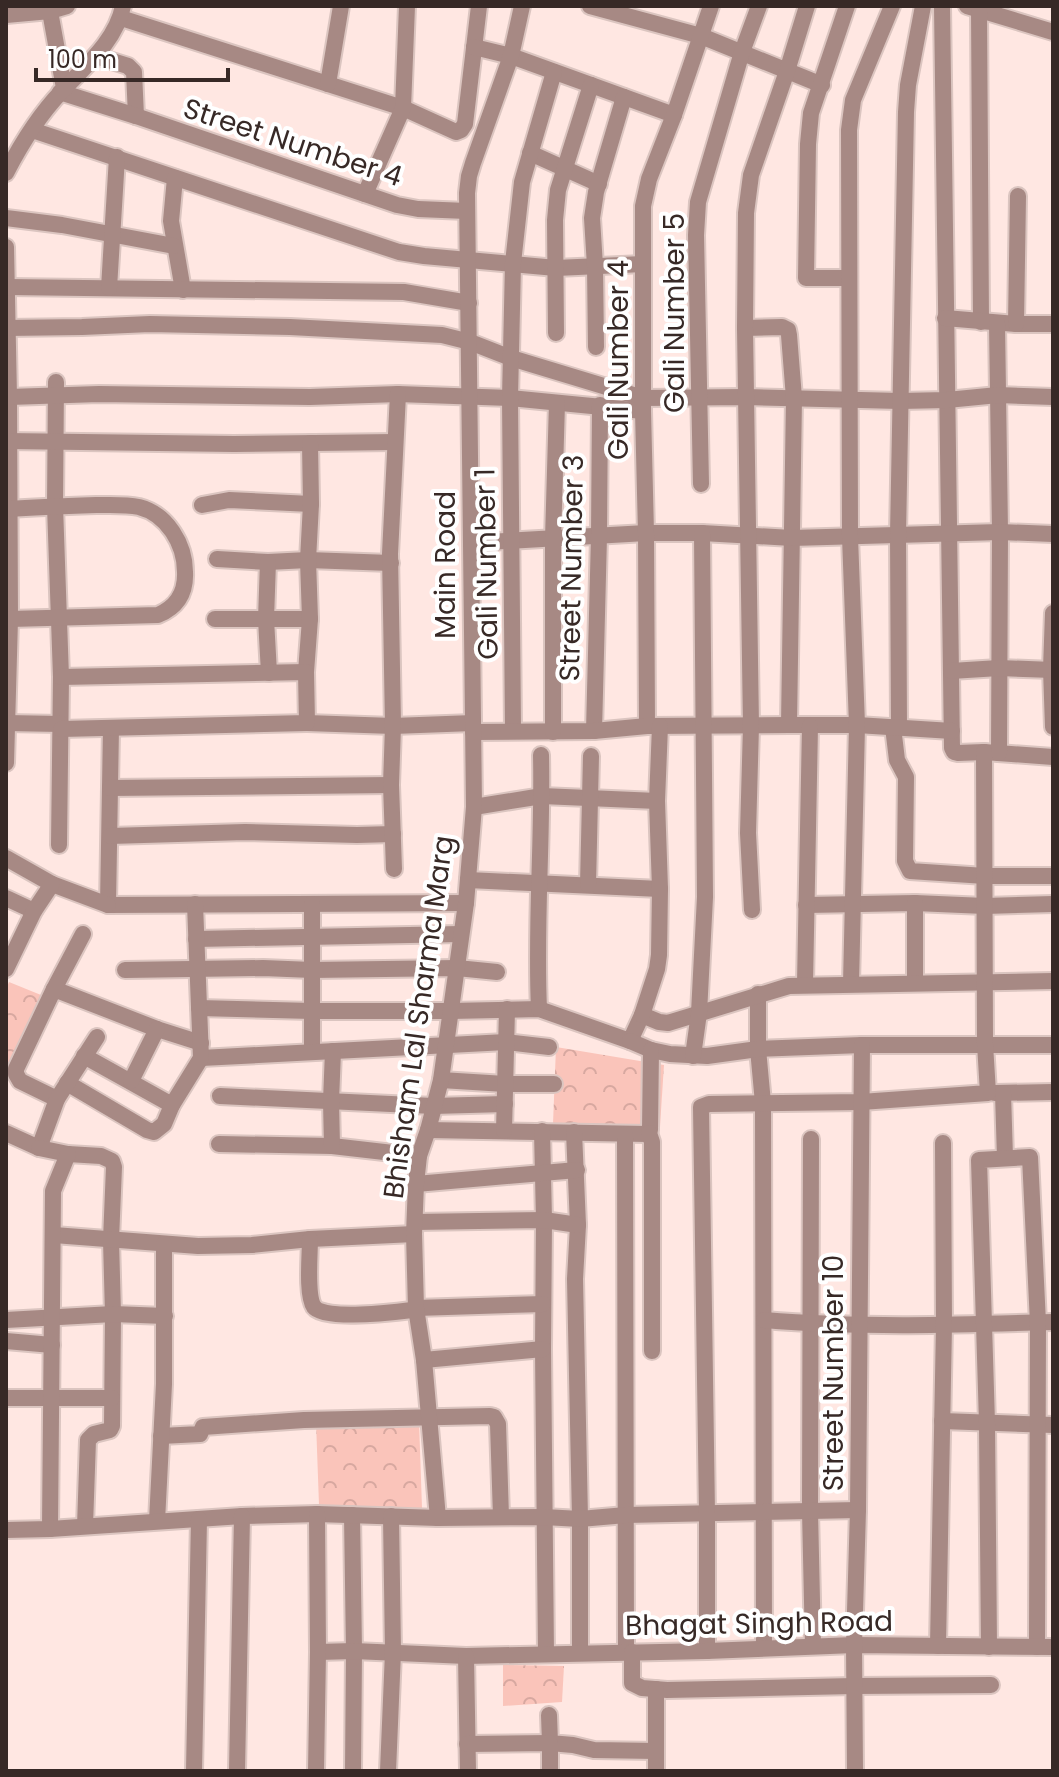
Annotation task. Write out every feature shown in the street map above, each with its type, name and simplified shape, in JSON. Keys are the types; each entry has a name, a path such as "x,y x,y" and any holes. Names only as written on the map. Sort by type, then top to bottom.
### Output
{"street":[{"path":"328,84 341,6"},
{"path":"365,194 403,108 407,6"},
{"path":"6,173 13,141 32,130 62,90 96,56 122,12 195,40 403,108 453,132 461,130 465,124 479,6"},
{"name":"Main Road","path":"473,728 469,176 511,56 522,6"},
{"path":"590,6 701,36 822,85"},
{"name":"Gali Number 4","path":"630,1041 657,969 660,889 646,533 643,206 649,179 711,6"},
{"name":"Gali Number 5","path":"701,484 698,202 742,52 759,6"},
{"path":"752,910 748,833 751,726 746,213 751,175 807,6"},
{"path":"847,6 809,126 806,278 849,278"},
{"path":"851,984 857,725 850,537 849,130 853,100 892,6"},
{"path":"923,6 906,112 896,728 897,760 906,777 905,861 910,871 1053,876"},
{"path":"942,6 952,746 954,752 1053,757"},
{"path":"6,15 55,8 62,90"},
{"path":"1005,1158 985,1044 985,876 999,668 1000,532 998,395 989,322 973,8 1053,32"},
{"path":"474,47 511,56 674,115"},
{"path":"96,56 128,66 134,72 136,116"},
{"name":"Gali Number 1","path":"513,730 510,398 513,263 520,193 554,72"},
{"path":"556,333 556,204 564,168 591,85"},
{"name":"Street Number 4","path":"62,90 397,205 467,211"},
{"path":"596,347 592,218 624,97"},
{"path":"32,130 388,249 424,256 556,268 643,264"},
{"path":"530,153 599,184"},
{"path":"109,288 117,157"},
{"path":"175,178 171,221 183,290"},
{"path":"1016,324 1018,196"},
{"path":"6,218 174,246"},
{"path":"6,247 10,619 6,763"},
{"path":"8,287 404,292 469,303"},
{"path":"945,318 1053,324"},
{"path":"7,328 150,324 442,335 470,342 643,404"},
{"path":"745,328 782,327 788,330 794,398 789,725"},
{"path":"9,397 56,388 310,397 398,394 600,405 746,397 900,401 998,395 1053,397"},
{"path":"56,388 55,506 61,677 59,845"},
{"path":"394,869 391,563 398,394"},
{"path":"553,732 557,403"},
{"name":"Street Number 3","path":"594,731 600,405"},
{"path":"8,441 234,444 395,442"},
{"path":"307,723 310,443"},
{"path":"202,505 229,500 311,504"},
{"path":"9,509 139,507 155,514 166,524 179,542 185,559 185,583 179,601 158,615 10,619"},
{"path":"471,543 646,533 792,538 1000,532 1053,534"},
{"path":"693,1056 699,1013 705,897 702,533"},
{"path":"217,559 391,563"},
{"path":"268,562 266,619 269,673"},
{"path":"1053,613 1053,727"},
{"path":"215,619 310,619"},
{"path":"951,671 999,668 1052,670"},
{"path":"61,677 306,672"},
{"path":"7,723 111,728 307,723 553,732 653,726 857,725 952,731"},
{"path":"805,984 810,726"},
{"path":"108,905 111,728"},
{"name":"Bhisham Lal Sharma Marg","path":"438,1518 424,1360 416,1308 414,1228 419,1156 441,1080 466,903 474,807 473,728"},
{"path":"539,1009 541,755"},
{"path":"588,885 591,756"},
{"path":"110,788 391,785"},
{"path":"474,807 542,796 657,801"},
{"path":"110,836 245,832 393,834"},
{"path":"6,858 52,884 108,905 466,903"},
{"path":"468,880 660,889"},
{"path":"6,969 13,936 52,884"},
{"path":"6,898 34,911"},
{"path":"915,903 915,983"},
{"path":"67,1083 147,1130 154,1132 164,1124 201,1050 195,904"},
{"path":"312,904 312,1052"},
{"path":"806,905 1053,904"},
{"path":"57,1099 20,1081 16,1069 83,934"},
{"path":"196,939 461,934"},
{"path":"125,970 457,968 497,972"},
{"path":"642,1015 664,1023 758,994 805,984 1053,981"},
{"path":"54,989 157,1029 201,1050 312,1052 506,1042 549,1047"},
{"path":"758,994 758,1049 763,1103 764,1648"},
{"path":"199,1008 312,1011 539,1009 651,1050 693,1056 758,1049 862,1045 1053,1045"},
{"path":"504,1131 507,1009"},
{"path":"131,1081 157,1029"},
{"path":"39,1148 57,1099 97,1037"},
{"name":"Street Number 10","path":"855,1771 862,1045"},
{"path":"651,1050 652,1351"},
{"path":"332,1146 333,1051"},
{"path":"84,1056 172,1105"},
{"path":"441,1080 554,1084"},
{"path":"707,1651 701,1107 709,1104 861,1102 1053,1092"},
{"path":"220,1096 433,1106 505,1104"},
{"path":"428,1130 649,1133"},
{"path":"542,1131 546,1654"},
{"path":"574,1132 578,1225 575,1279 580,1653"},
{"path":"6,1133 39,1148 101,1156 112,1161 114,1167 110,1430 94,1434 88,1440 85,1526"},
{"path":"625,1134 626,1515 632,1683 642,1688 656,1689 991,1685"},
{"path":"811,1139 810,1511 813,1646"},
{"path":"938,1646 944,1325 943,1143"},
{"path":"219,1144 332,1146 419,1156"},
{"path":"50,1529 53,1191 68,1154"},
{"path":"989,1647 985,1325 979,1160 1030,1157 1046,1322 1045,1647"},
{"path":"416,1184 577,1170"},
{"path":"54,1235 198,1246 252,1245 414,1228 544,1220 578,1225"},
{"path":"310,1239 311,1294 314,1307 320,1312 375,1314 416,1308 543,1304"},
{"path":"157,1521 165,1316 164,1244"},
{"path":"6,1320 113,1314 165,1316"},
{"path":"764,1320 811,1324 944,1325 1046,1322"},
{"path":"6,1341 52,1345"},
{"path":"424,1360 543,1349"},
{"path":"6,1398 112,1398"},
{"path":"161,1436 200,1434 203,1427 304,1420 490,1416 496,1420 501,1517"},
{"path":"942,1421 1045,1424"},
{"path":"6,1530 317,1514 580,1519 626,1515 858,1510"},
{"path":"316,1771 317,1514"},
{"path":"352,1515 353,1771"},
{"path":"237,1771 242,1516"},
{"path":"391,1516 393,1652 388,1771 396,1771"},
{"path":"194,1771 199,1519"},
{"name":"Bhagat Singh Road","path":"318,1652 466,1656 854,1645 1045,1647"},
{"path":"466,1656 468,1771"},
{"path":"656,1689 656,1771"},
{"path":"549,1715 550,1771"},
{"path":"467,1744 550,1743 594,1750 656,1751"}],"green space":[{"path":"9,982 41,995 12,1066 6,1063 6,989"},
{"path":"556,1047 664,1065 660,1126 553,1124"},
{"path":"419,1421 422,1508 368,1510 319,1505 316,1422"},
{"path":"503,1665 564,1666 562,1702 503,1706"}]}
